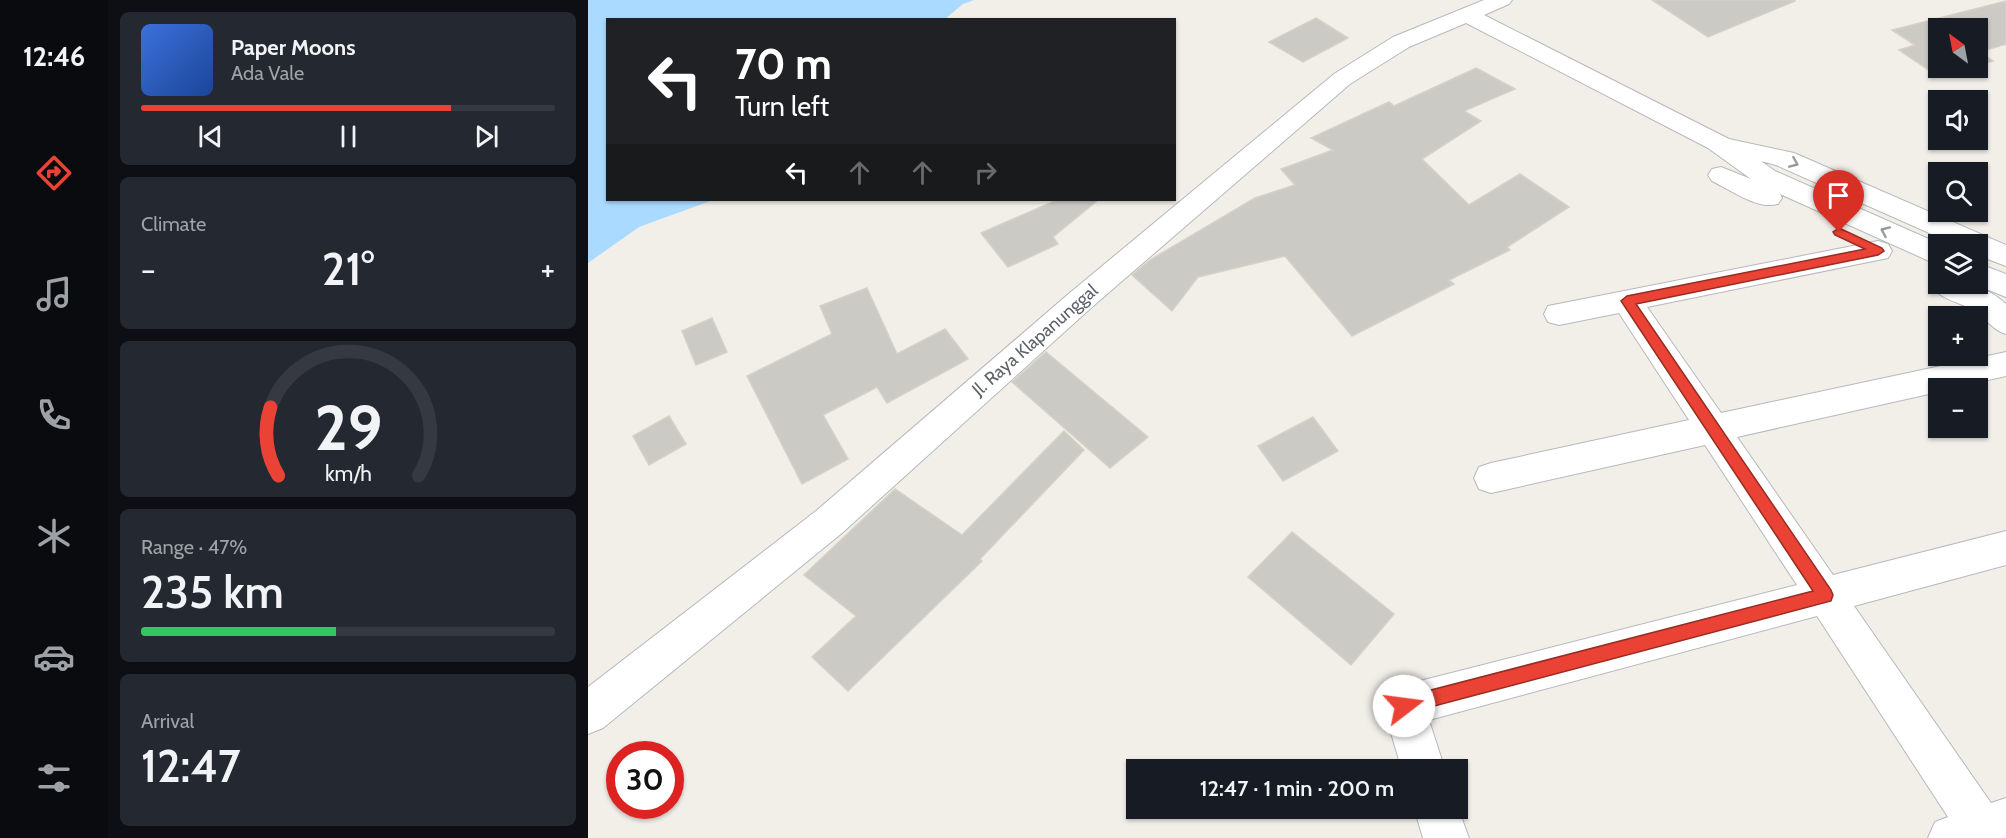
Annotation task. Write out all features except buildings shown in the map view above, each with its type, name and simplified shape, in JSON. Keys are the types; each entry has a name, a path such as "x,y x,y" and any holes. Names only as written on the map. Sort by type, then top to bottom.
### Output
{"street":[{"name":"Jl. Raya Klapanunggal","path":"588,713 829,522 1082,298 1342,79 1401,42 1502,0"},
{"path":"1465,14 1717,142 1766,177 1928,250"},
{"path":"1717,142 1785,159 2006,256"},
{"path":"1720,175 1928,275"},
{"path":"1559,315 1878,251"},
{"path":"1988,278 2006,286"},
{"path":"1966,294 1988,304 2006,323"},
{"path":"1627,301 1982,831"},
{"path":"1491,478 2006,364"},
{"path":"1421,759 1404,706 2006,548"},
{"path":"1440,819 1446,838"}],"water":[{"path":"588,0 974,0 963,4 946,18 606,18 606,201 710,201 639,227 588,263"}],"route":[{"path":"1404,706 1825,595 1627,301 1878,251 1839,232"}]}
